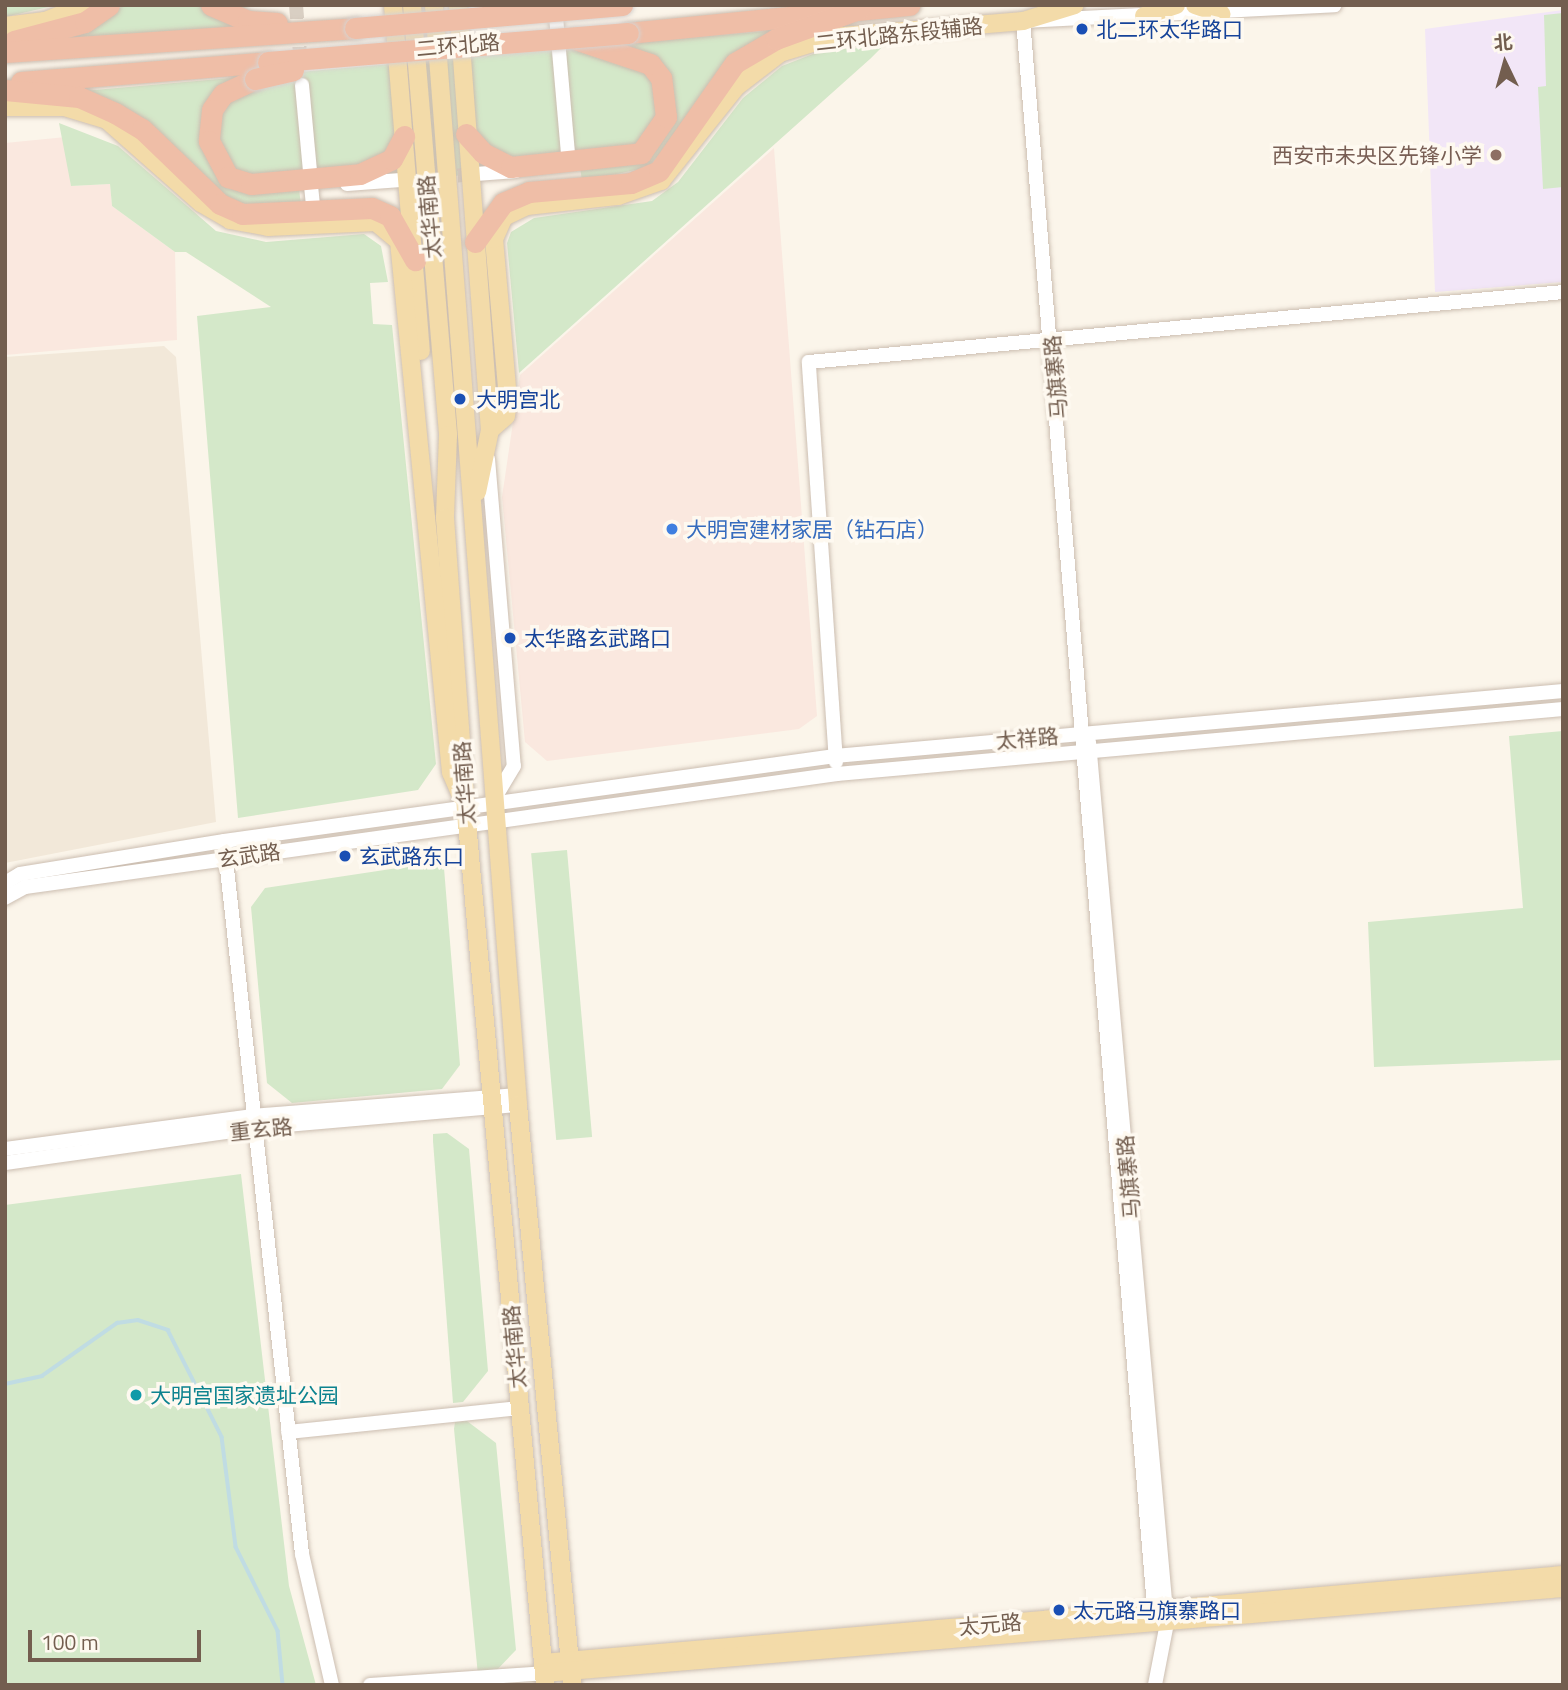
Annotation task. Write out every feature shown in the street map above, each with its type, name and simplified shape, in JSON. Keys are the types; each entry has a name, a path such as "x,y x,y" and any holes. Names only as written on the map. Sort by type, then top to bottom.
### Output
{"highway":[{"path":"5,44 85,22 109,5"},
{"path":"211,5 248,21 355,28"},
{"name":"二环北路","path":"5,52 355,28 557,8 622,5"},
{"name":"二环北路","path":"5,84 566,36 626,43 859,9 910,5"},
{"path":"475,242 503,203 529,192 631,183 659,171 735,63 776,39 859,9"},
{"path":"466,134 483,153 512,167 641,153 666,117 667,97 650,64 626,43"},
{"path":"359,54 255,79 223,94 212,110 209,141 228,177 251,184 360,174 392,159 404,136"},
{"path":"5,90 79,97 115,113 142,129 220,204 242,214 372,208 390,216 415,260"}],"main road":[{"path":"5,26 46,21 85,5"},
{"path":"393,5 426,425 445,518"},
{"name":"太华南路","path":"412,5 448,435 445,518 467,815 544,1674"},
{"name":"太华南路","path":"434,5 517,1100 572,1673"},
{"path":"458,5 488,438 472,516"},
{"name":"二环北路东段辅路","path":"488,438 506,416 508,398 496,227 515,209 570,178 628,194 661,181 736,87 780,53 832,37 1023,21 1075,5"},
{"path":"1144,16 1176,5"},
{"path":"1195,5 1221,14"},
{"path":"5,107 65,107 107,120 201,203 230,220 268,227 313,216 376,222 399,241 451,772 467,815"},
{"name":"太元路","path":"544,1674 1563,1575"},
{"name":"太元路","path":"1160,1616 1563,1588"}],"street":[{"path":"1023,21 1221,14 1335,5"},
{"path":"476,174 570,178 557,8"},
{"name":"马旗寨路","path":"1023,21 1160,1616 1155,1685"},
{"path":"302,85 313,216"},
{"path":"311,182 401,180"},
{"path":"836,774 809,362 1563,292"},
{"path":"488,438 514,766 493,800"},
{"name":"太祥路","path":"493,800 835,755 1563,691"},
{"name":"太祥路","path":"495,824 836,774 1086,749 1563,709"},
{"name":"玄武路","path":"5,898 25,887 226,859 467,815 493,800"},
{"name":"玄武路","path":"5,883 20,874 223,841 467,815 495,824"},
{"path":"223,841 302,1554 332,1685"},
{"name":"重玄路","path":"5,1150 253,1122 517,1100"},
{"name":"重玄路","path":"5,1164 253,1122"},
{"path":"288,1432 520,1408"},
{"path":"370,1685 544,1674"}],"shaded area":[{"name":"西安市未央区先锋小学","path":"1563,10 1563,282 1435,292 1425,29"},
{"path":"66,137 71,186 110,184 112,206 175,252 177,340 5,355 5,143"},
{"path":"774,148 817,716 799,729 547,761 525,742 502,497 520,375"},
{"path":"164,346 176,357 216,822 5,863 5,357"}],"green space":[{"path":"5,5 57,5 5,17"},
{"path":"124,5 276,5 238,8 233,28 77,37"},
{"path":"1563,13 1563,187 1543,189 1538,87 1546,86 1544,15"},
{"path":"778,30 756,44 648,167 582,182 580,166 299,188 301,206 254,207 224,197 83,91"},
{"path":"882,47 519,373 507,243 511,232 534,218 652,201 678,182 743,98 782,66 823,50"},
{"path":"59,123 118,146 216,231 266,242 364,234 381,246 388,282 370,283 373,324 392,325 436,764 418,790 238,818 197,316 271,307 186,252 175,252 112,206 110,184 71,186"},
{"path":"1563,731 1563,1060 1374,1067 1368,922 1523,908 1509,736"},
{"path":"567,850 592,1137 556,1140 531,853"},
{"path":"430,855 444,868 460,1065 442,1089 292,1103 267,1083 251,907 265,888 411,866 411,856"},
{"path":"447,1133 469,1149 488,1371 463,1402 453,1403 433,1141 433,1134"},
{"name":"大明宫国家遗址公园","path":"241,1174 289,1586 316,1685 5,1685 5,1205"},
{"path":"467,1421 496,1443 516,1650 493,1674 478,1675 454,1429 455,1422"}],"waterway":[{"path":"5,1384 42,1376 117,1323 138,1320 168,1330 222,1437 236,1547 278,1631 283,1685"}],"tunnel":[{"path":"296,5 301,66"},
{"path":"416,179 476,174"}],"place":[{"name":"北二环太华路口","path":"1082,29"},
{"name":"西安市未央区先锋小学","path":"1496,155"},
{"name":"大明宫北","path":"460,399"},
{"name":"大明宫建材家居（钻石店）","path":"672,529"},
{"name":"太华路玄武路口","path":"510,638"},
{"name":"玄武路东口","path":"345,856"},
{"name":"大明宫国家遗址公园","path":"136,1395"},
{"name":"太元路马旗寨路口","path":"1059,1610"}]}
